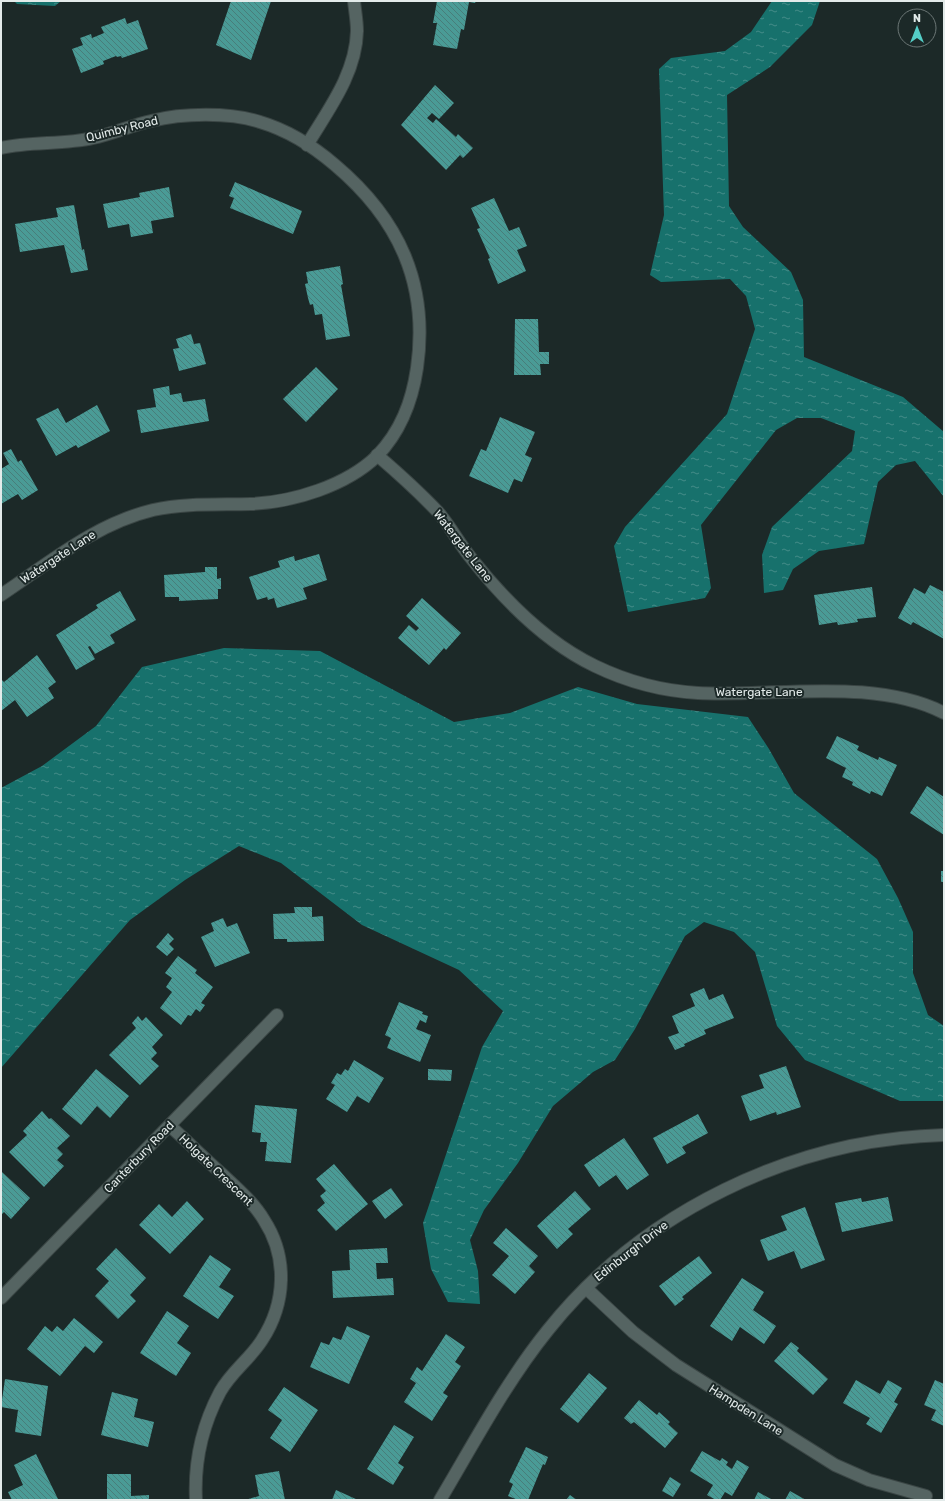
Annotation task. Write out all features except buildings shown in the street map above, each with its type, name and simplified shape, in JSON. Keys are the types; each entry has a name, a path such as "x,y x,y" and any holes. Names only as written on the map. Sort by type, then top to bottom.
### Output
{"street":[{"path":"307,145 339,92 348,74 355,50 357,31 354,1"},
{"name":"Quimby Road","path":"1,148 29,143 63,142 93,138 153,120 202,115 230,117 258,121 307,145 353,180 377,206 392,228 406,256 415,287 420,324 419,355 413,393 406,415 394,435 377,455"},
{"name":"Watergate Lane","path":"1,595 90,535 120,521 152,511 185,505 252,504 286,499 318,490 345,478 377,455 439,513 471,558 515,609 544,635 572,654 596,666 652,685 697,693 855,692 904,698 928,705 944,713"},
{"name":"Canterbury Road","path":"1,1298 277,1015"},
{"name":"Holgate Crescent","path":"170,1126 240,1191 264,1219 276,1243 281,1268 281,1296 277,1311 262,1340 234,1370 224,1386 205,1424 198,1450 196,1500"},
{"name":"Edinburgh Drive","path":"440,1500 518,1371 548,1330 586,1288 618,1258 656,1229 698,1203 742,1182 822,1153 866,1142 921,1135 944,1135"},
{"name":"Hampden Lane","path":"586,1288 633,1332 676,1365 835,1465 869,1480 926,1496"}],"water":[{"path":"14,1 61,1 55,6 17,4"},
{"path":"772,1 820,1 812,25 770,67 727,95 729,206 743,227 791,272 803,300 804,357 903,397 944,432 944,497 915,461 896,465 878,482 864,544 819,551 793,569 783,590 764,593 762,555 772,527 852,451 855,431 821,418 797,418 776,430 701,525 711,588 705,598 628,612 614,546 625,527 727,414 755,329 746,296 730,279 661,282 650,275 664,215 659,69 671,58 725,51 751,32"},
{"path":"224,648 320,651 454,722 510,713 578,687 637,704 748,717 769,749 794,793 877,859 898,898 913,932 913,973 928,1015 944,1026 944,1101 900,1101 805,1060 777,1026 755,952 734,932 704,922 685,936 635,1029 615,1060 593,1072 553,1106 518,1163 484,1210 470,1240 478,1271 480,1304 448,1302 431,1269 423,1223 482,1047 503,1011 459,970 362,925 281,863 239,846 185,880 130,920 1,1068 1,788 42,766 96,726 142,667"}]}
